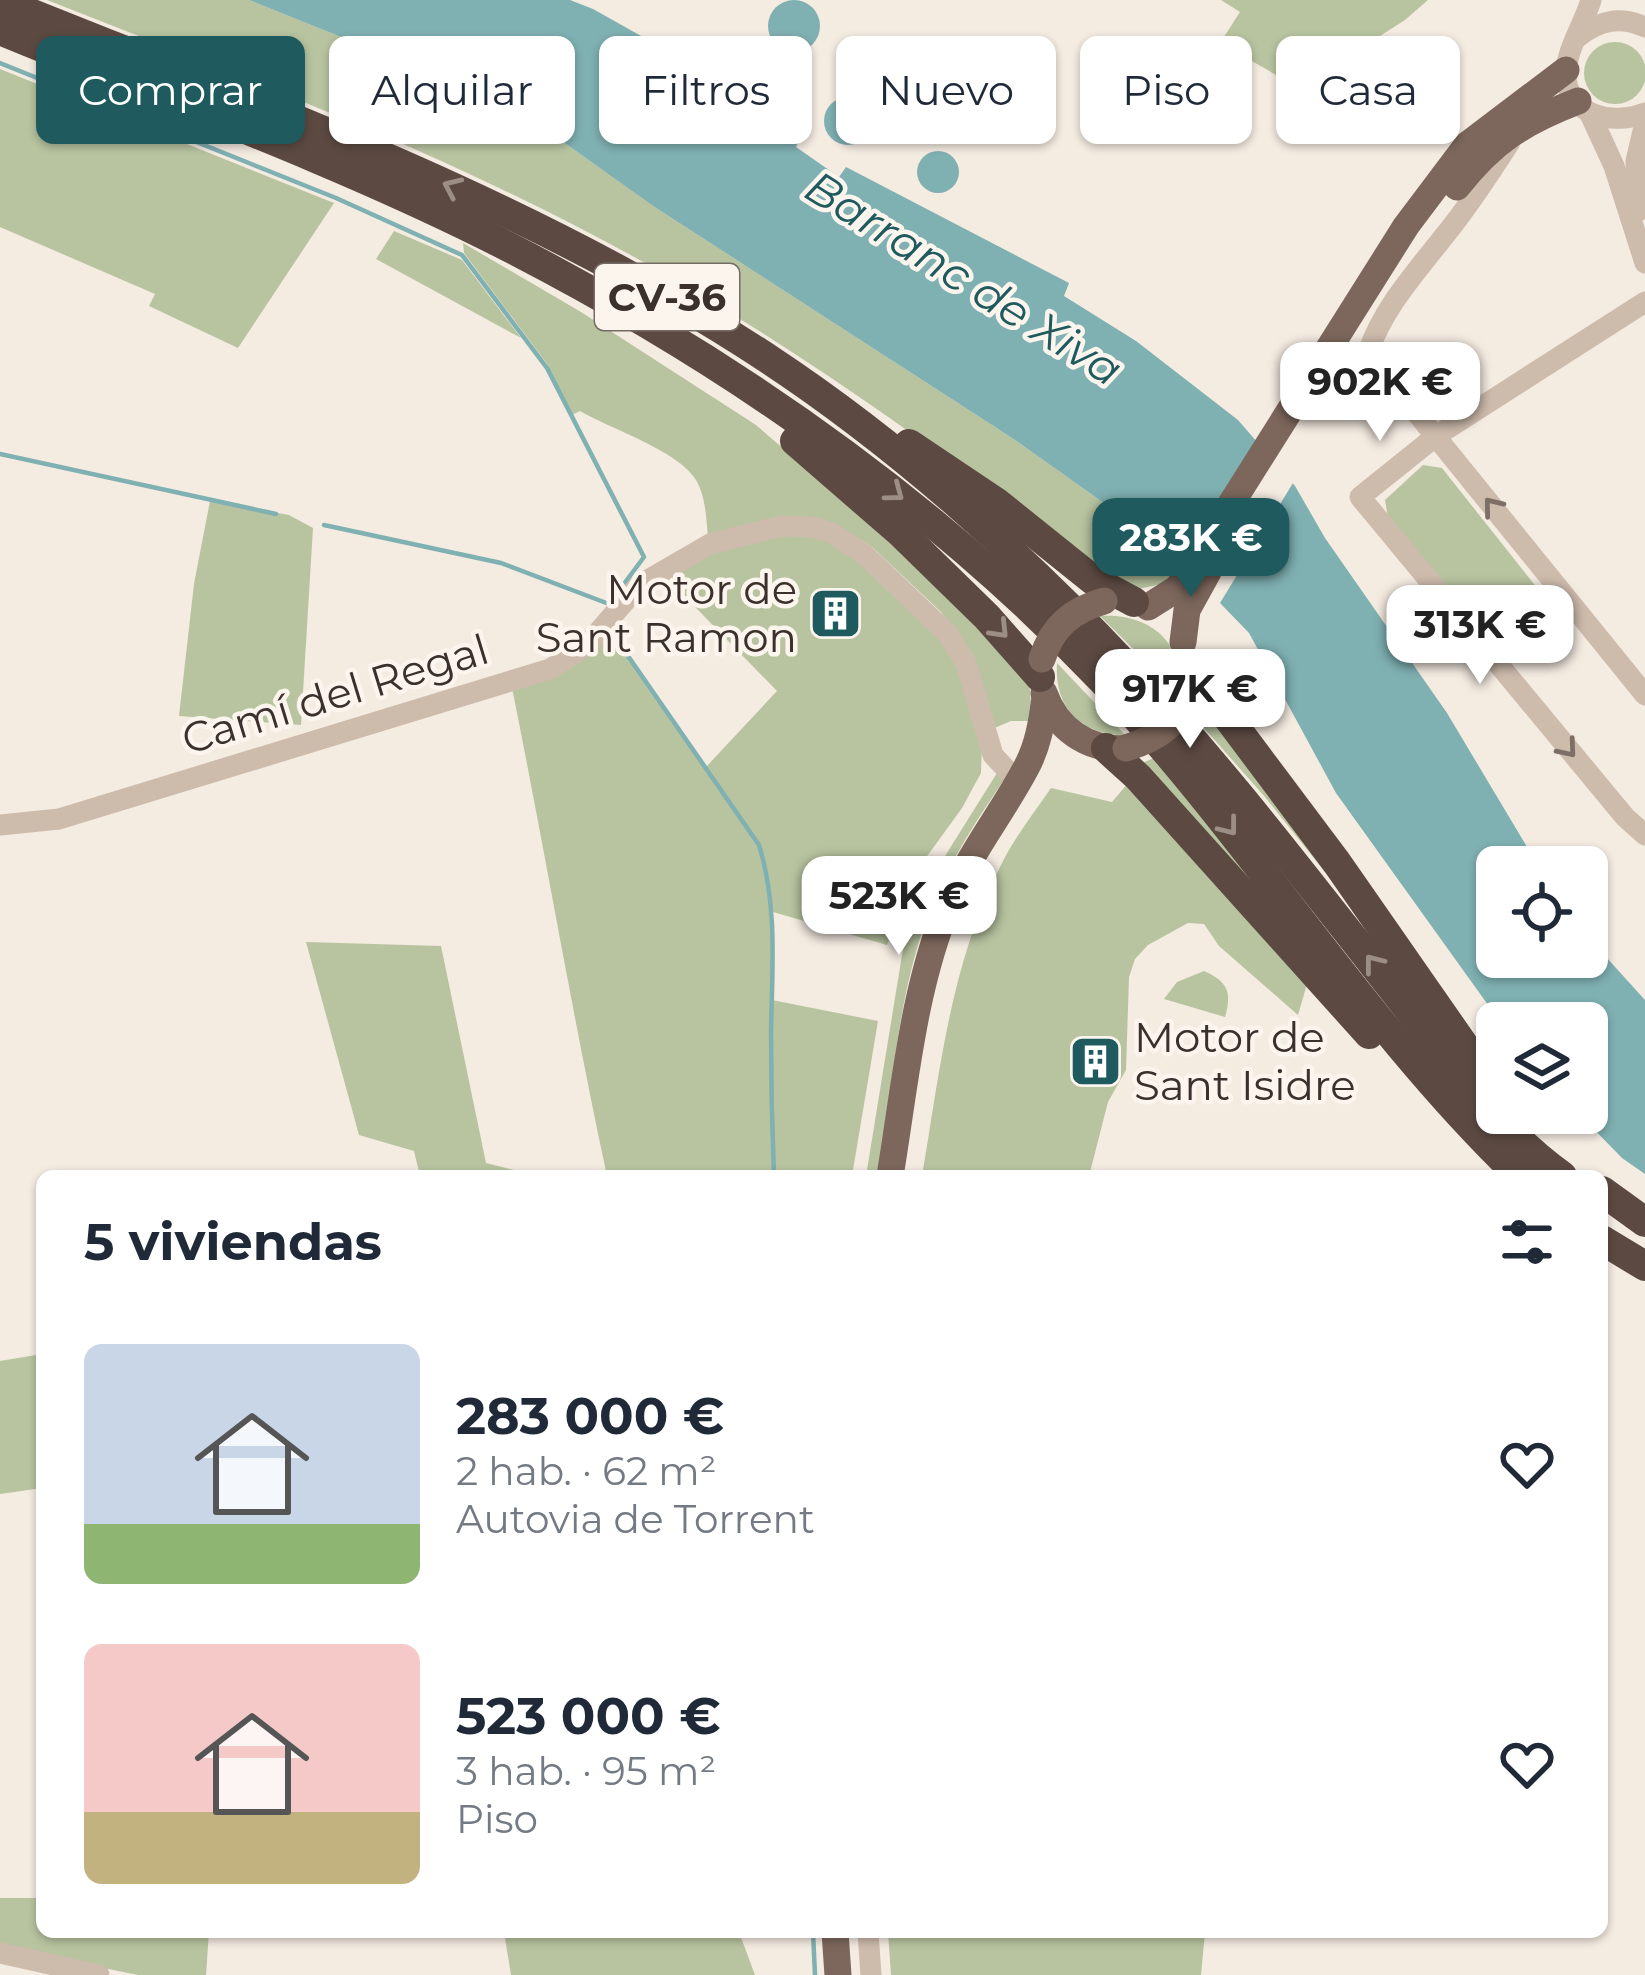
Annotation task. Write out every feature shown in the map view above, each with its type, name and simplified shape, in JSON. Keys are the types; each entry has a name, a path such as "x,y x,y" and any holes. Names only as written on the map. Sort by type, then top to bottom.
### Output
{"highway":[{"name":"CV-36","path":"0,1 479,199 662,294 772,362 922,477 1032,573 1123,663 1213,761 1500,1120 1555,1170"},
{"name":"CV-36","path":"0,31 444,216 564,277 772,400 906,501 1103,682 1191,778 1416,1064 1514,1170"},
{"path":"695,355 902,533 1043,678"},
{"path":"772,362 810,379 945,468 1128,603"},
{"path":"1187,667 1337,863 1476,1060"},
{"path":"1108,747 1497,1170"},
{"path":"1534,1134 1573,1170"},
{"path":"1608,1195 1645,1222"},
{"path":"1608,1209 1645,1233"},
{"path":"1608,1243 1645,1265"},
{"path":"1608,1259 1645,1276"}],"main road":[{"path":"1022,775 1050,753 1151,740 1172,725 1187,667 1185,593 1294,419 1406,226 1467,145 1566,70"},
{"path":"1294,419 1478,160 1529,120 1584,108"},
{"path":"891,1170 918,1003 947,907 983,833 1022,775 1039,735 1052,635 1083,608 1185,593"},
{"path":"1128,603 1173,626 1187,667"},
{"path":"1043,678 1063,726 1108,747"},
{"path":"835,1938 838,1975"}],"street":[{"path":"1591,0 1566,79 1614,166 1644,261"},
{"path":"1578,37 1602,22 1637,20"},
{"path":"1584,108 1626,120 1645,113"},
{"path":"1644,261 1636,161 1645,123"},
{"path":"1516,130 1445,235 1419,265 1368,353 1645,695"},
{"path":"1645,302 1436,436 1360,496 1625,817 1645,835"},
{"name":"Camí del Regal","path":"0,825 59,819 550,669 587,645 639,585 710,544 781,526 832,533 865,555 931,615 966,663 993,754 1022,775"},
{"path":"1625,817 1645,803"},
{"path":"868,1938 871,1975"},
{"path":"0,1953 98,1975"}],"green space":[{"path":"47,0 249,0 338,36 329,36 329,114 305,103 305,36 137,36"},
{"path":"1221,0 1428,0 1380,36 1276,36 1276,75 1252,61 1252,36 1225,36 1240,12"},
{"path":"1615,42 1637,51 1646,73 1637,95 1615,104 1593,95 1584,73 1593,51"},
{"path":"0,69 36,83 36,144 187,144 334,203 238,348 149,306 155,294 0,227"},
{"path":"400,144 566,144 653,206 1012,438 1166,547 1183,564 1171,582 1134,590 1111,582 888,417 714,303 581,229"},
{"path":"394,231 462,260 521,338 376,259"},
{"path":"463,243 581,312 756,425 947,589 1029,676 1032,721 1011,721 992,729 973,656 941,612 872,547 837,525 708,537 702,493 687,469 580,411 572,415 547,364 464,253"},
{"path":"1423,465 1442,468 1541,593 1490,636 1388,518 1385,500"},
{"path":"210,501 289,515 313,528 301,725 179,716 194,584"},
{"path":"824,534 900,593 959,662 982,743 981,773 920,866 887,945 773,912 772,1000 878,1021 853,1170 606,1170 512,688 609,628 706,767 777,691 668,579 719,548 774,535"},
{"path":"1100,616 1133,619 1159,633 1175,657 1175,690"},
{"path":"1057,663 1126,736 1096,730 1074,716 1060,694"},
{"path":"1203,705 1389,952 1196,719"},
{"path":"1154,758 1336,985 1142,763"},
{"path":"997,773 1005,778 950,866 925,923 902,1016 879,1170 867,1170 902,955 915,904"},
{"path":"1129,782 1307,984 1298,1015 1219,946 1204,924 1188,923 1148,945 1135,959 1129,977 1126,1070 1108,1102 1091,1170 923,1170 959,978 984,902 1006,855 1051,788 1112,802"},
{"path":"306,942 441,946 486,1163 513,1170 419,1170 414,1151 359,1135"},
{"path":"1204,971 1226,989 1225,1017 1164,999 1177,982"},
{"path":"36,1355 36,1489 0,1494 0,1361"},
{"path":"0,1898 36,1898 36,1938 209,1938 206,1975 138,1975 0,1947"},
{"path":"505,1938 741,1938 755,1975 511,1975"},
{"path":"888,1938 1204,1938 1201,1975 891,1975"}],"water":[{"name":"Barranc de Xiva","path":"249,0 570,0 593,9 641,36 599,36 599,144 797,144 839,177 846,167 1069,283 1064,296 1136,341 1238,420 1295,486 1325,538 1447,713 1526,846 1476,846 1476,978 1608,978 1608,959 1645,1000 1645,1174 1599,1134 1608,1134 1608,1002 1486,1002 1336,793 1249,633 1166,547 1012,438 653,206 566,144 575,144 575,36 338,36"},
{"path":"784,2 804,2 818,16 818,36 812,44 812,36 770,36 770,16"},
{"path":"836,101 836,141 824,121"},
{"path":"938,151 953,157 959,172 953,187 938,193 923,187 917,172 923,157"}],"pier":[{"path":"1263,439 1296,478 1217,608 1179,569"}],"waterway":[{"path":"0,63 336,198 462,255 547,368 644,557 609,604 501,563 324,525"},
{"path":"0,454 276,514"},
{"path":"610,630 759,845 772,938 774,1170"},
{"path":"813,1938 815,1975"}],"place":[{"name":"Motor de Sant Ramon","path":"836,613"},
{"name":"Motor de Sant Isidre","path":"1095,1061"}]}
